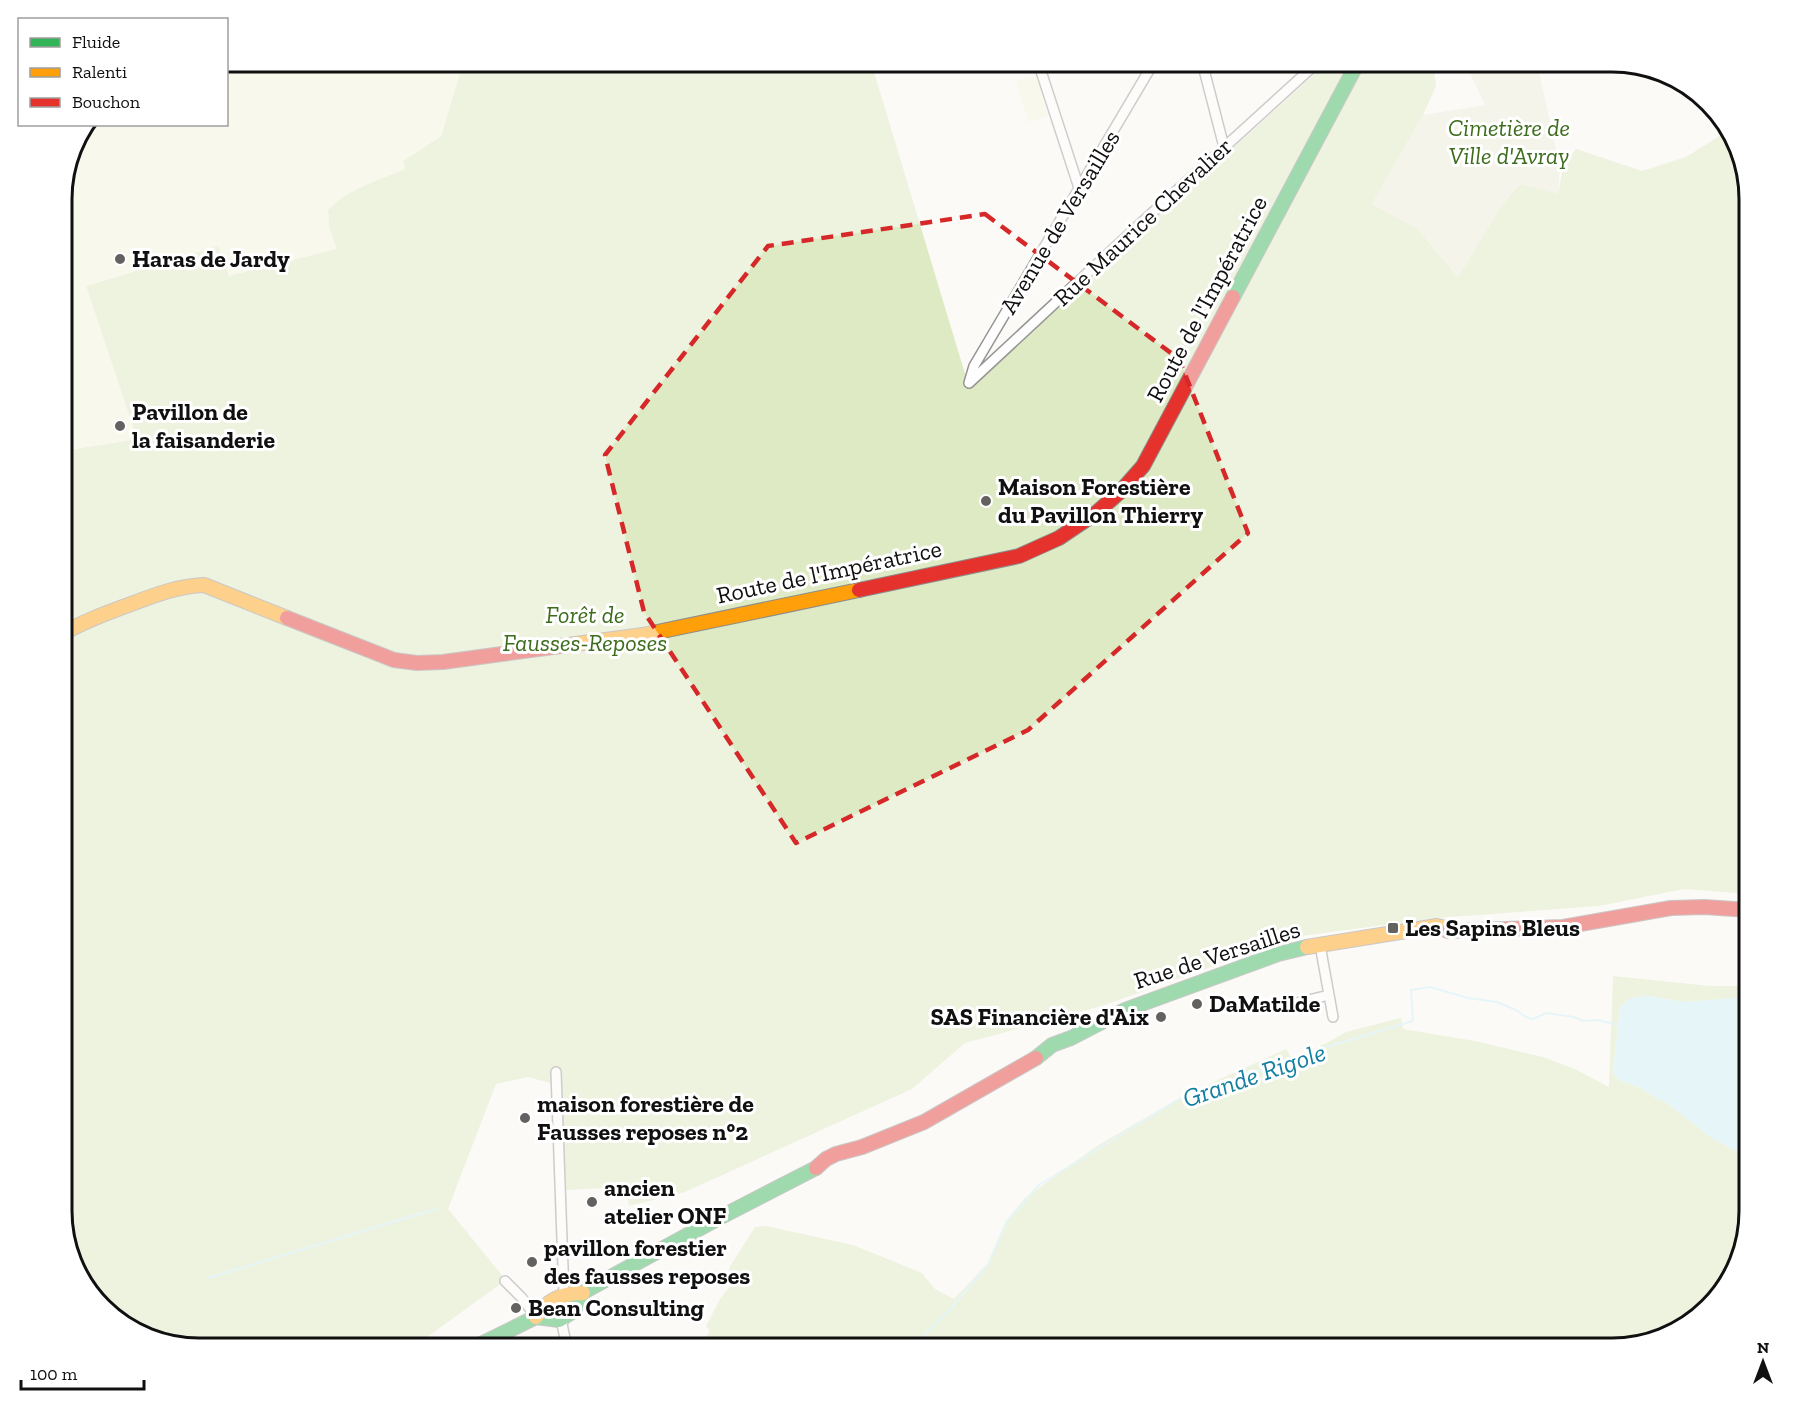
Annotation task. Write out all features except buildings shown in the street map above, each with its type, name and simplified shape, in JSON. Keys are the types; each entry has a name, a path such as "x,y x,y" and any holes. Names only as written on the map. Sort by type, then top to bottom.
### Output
{"street":[{"path":"1041,72 1080,190"},
{"name":"Avenue de Versailles","path":"969,383 974,366 1149,72"},
{"path":"1205,72 1224,147"},
{"name":"Rue Maurice Chevalier","path":"969,383 1307,72"},
{"name":"Route de l'Impératrice","path":"72,628 172,588 204,585 394,660 417,663 443,662 643,635 1019,556 1039,549 1093,516 1118,495 1143,466 1353,72"},
{"name":"Rue de Versailles","path":"583,1293 819,1166 829,1166 846,1159 862,1147 924,1122 1039,1057 1057,1053 1071,1038 1125,1010 1278,954 1437,926 1455,930 1563,927 1671,908 1739,909"},
{"path":"1320,945 1333,1017"},
{"path":"1296,1003 1329,995"},
{"path":"556,1072 564,1295"},
{"path":"506,1281 560,1338"},
{"path":"495,1338 541,1317 559,1320 574,1311 583,1293 564,1295 543,1307 541,1317"},
{"path":"565,1338 562,1324 566,1316"}],"highlighted area":[{"path":"985,214 1179,359 1248,533 1028,730 796,843 644,612 605,455 768,246"}],"green space":[{"name":"Haras de Jardy","path":"228,72 460,72 441,136 403,161 405,169 344,196 328,210 329,228 337,249 229,276 218,246 86,286 137,439 72,449 72,190 76,166 85,143 95,126 228,126"},
{"name":"Forêt de Fausses-Reposes","path":"460,72 874,72 969,387 1317,72 1434,72 1436,86 1423,115 1372,204 1417,228 1458,277 1501,206 1520,184 1558,193 1564,164 1576,149 1642,171 1686,157 1722,135 1735,166 1739,199 1739,893 1684,889 1599,906 1437,918 1294,937 1102,1006 965,1043 912,1089 685,1192 629,1206 626,1187 566,1190 561,1086 528,1077 496,1084 448,1209 506,1280 426,1338 190,1338 174,1336 135,1321 115,1307 93,1282 79,1252 72,1220 72,449 137,439 86,286 218,246 337,249 329,228 328,210 344,196 405,169 403,161 441,136"},
{"name":"Cimetière de Ville d'Avray","path":"1469,72 1539,72 1560,168 1558,194 1520,184 1501,206 1458,277 1417,228 1372,204 1423,115 1485,105"},
{"path":"1036,75 1048,116 1028,122 1016,81"},
{"path":"1613,976 1710,986 1739,986 1739,998 1684,1002 1647,996 1620,1007 1613,1073 1619,1080 1641,1088 1667,1103 1712,1138 1739,1153 1737,1236 1722,1275 1702,1301 1689,1312 1668,1325 1637,1336 1621,1338 705,1338 710,1331 706,1326 720,1299 731,1285 729,1268 755,1227 766,1226 853,1245 922,1273 935,1289 954,1299 987,1264 1006,1221 1025,1198 1097,1146 1183,1096 1286,1049 1291,1057 1325,1044 1346,1032 1401,1018 1403,1029 1475,1041 1543,1057 1575,1069 1609,1087"}],"water":[{"path":"1647,996 1684,1002 1739,998 1739,1153 1712,1138 1667,1103 1641,1088 1619,1080 1613,1073 1620,1007 1630,998"}],"waterway":[{"name":"Grande Rigole","path":"923,1338 988,1265 1007,1221 1039,1185 1184,1096 1330,1046 1413,1021 1411,990 1430,987 1468,998 1497,1002 1533,1019 1546,1013 1617,1025"},
{"path":"208,1278 436,1209"}],"traffic: fast":[{"path":"1233,297 1353,72"},
{"path":"1036,1058 1052,1045 1071,1038 1125,1010 1278,954 1307,947"},
{"path":"493,1338 536,1317 559,1320 574,1311 583,1293 587,1290 816,1168"}],"traffic: slow":[{"path":"72,629 158,594 204,585 287,618"},
{"path":"568,645 643,635 859,590"},
{"path":"1307,947 1437,926 1455,930"},
{"path":"536,1317 545,1306 556,1299 569,1294 583,1293"}],"traffic: jam":[{"path":"859,590 1019,556 1059,538 1096,513 1121,491 1143,466 1233,297"},
{"path":"287,618 394,660 417,663 443,662 568,645"},
{"path":"1447,931 1563,927 1671,908 1739,909"},
{"path":"816,1168 836,1154 862,1147 924,1122 1036,1058"}],"place":[{"name":"Haras de Jardy","path":"120,259"},
{"name":"Pavillon de la faisanderie","path":"120,426"},
{"name":"Maison Forestière du Pavillon Thierry","path":"986,501"},
{"name":"Les Sapins Bleus","path":"1393,928"},
{"name":"DaMatilde","path":"1197,1004"},
{"name":"SAS Financière d'Aix","path":"1161,1017"},
{"name":"maison forestière de Fausses reposes n°2","path":"525,1118"},
{"name":"ancien atelier ONF","path":"592,1202"},
{"name":"pavillon forestier des fausses reposes","path":"532,1262"},
{"name":"Bean Consulting","path":"516,1308"}]}
